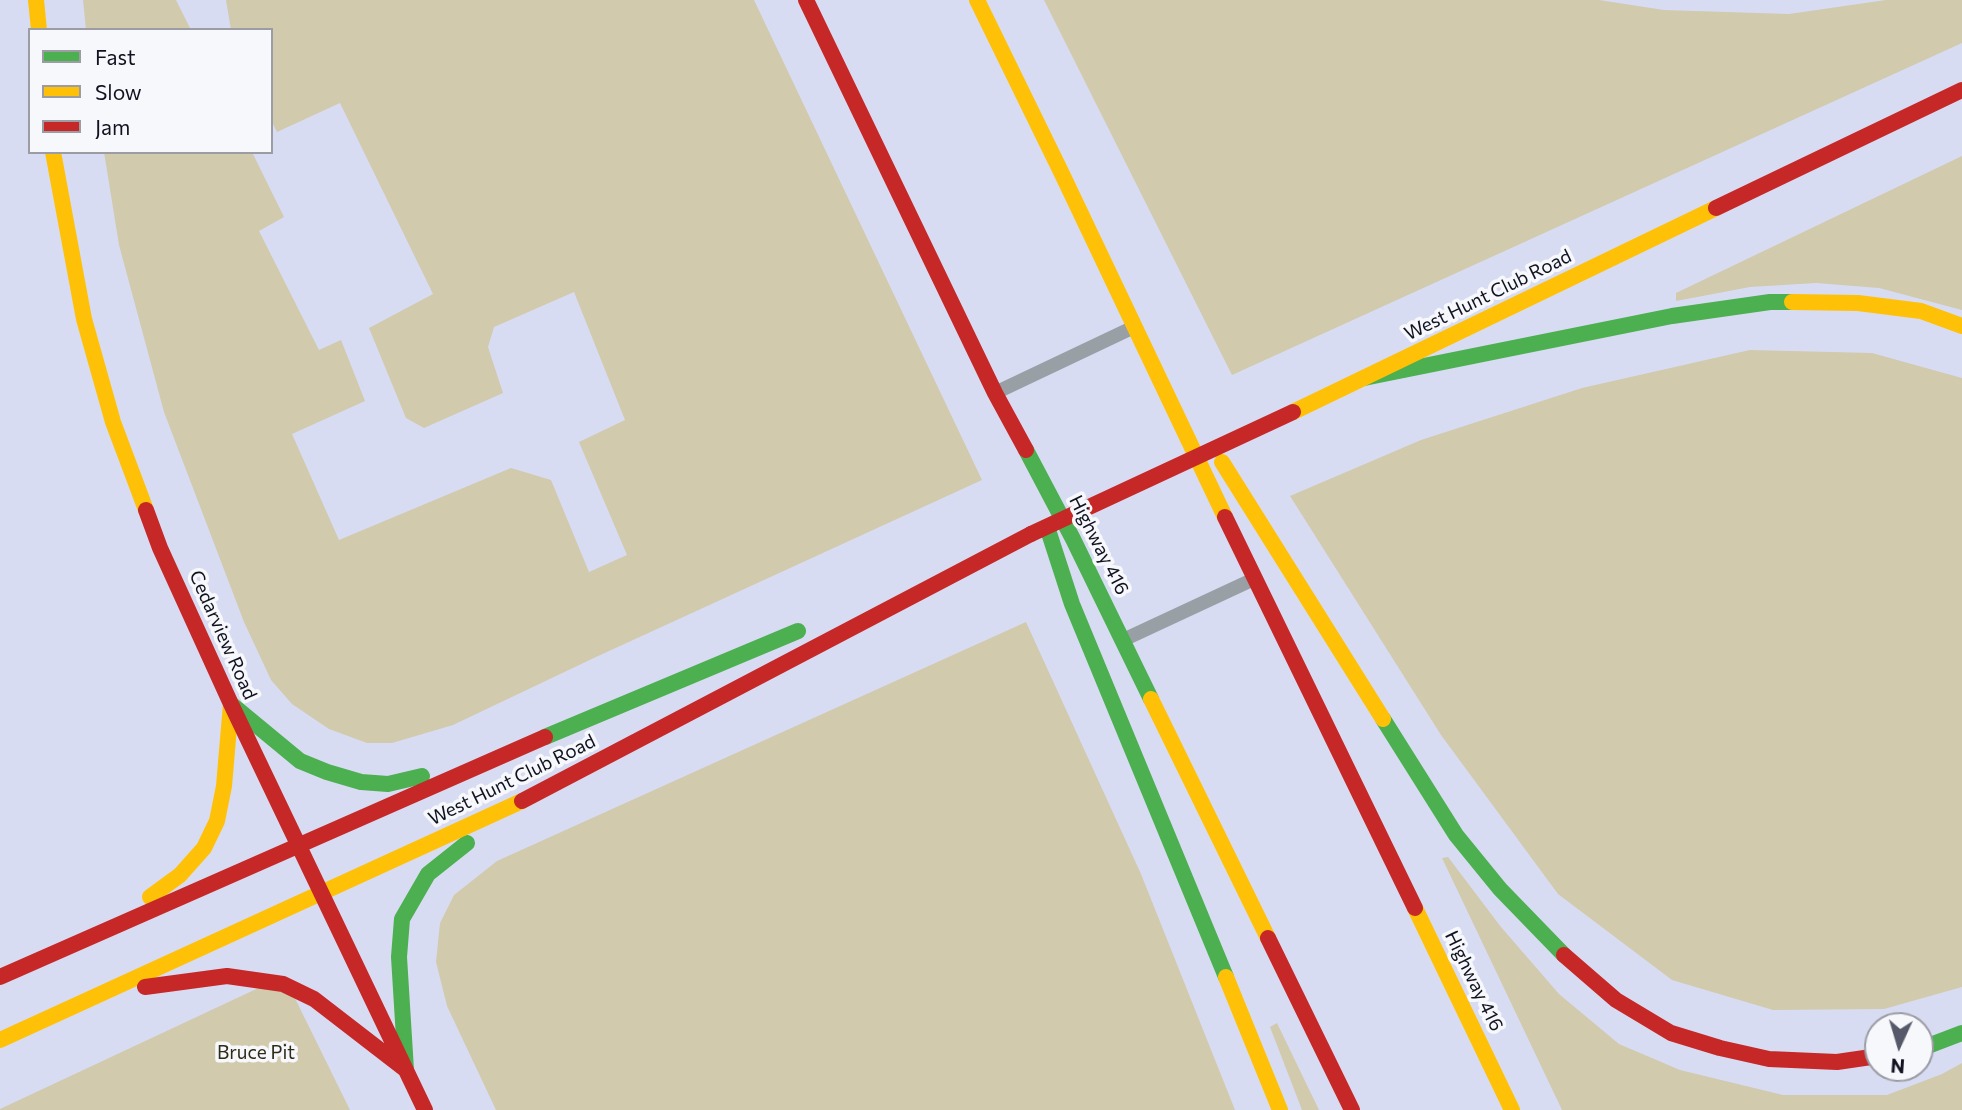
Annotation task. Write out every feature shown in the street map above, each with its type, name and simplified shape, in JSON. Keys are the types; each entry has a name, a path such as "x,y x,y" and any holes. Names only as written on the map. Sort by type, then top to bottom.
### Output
{"main road":[{"path":"36,0 39,28"},
{"name":"Highway 416","path":"806,0 995,393 1073,539 1352,1110"},
{"name":"Highway 416","path":"977,0 1512,1110"},
{"name":"West Hunt Club Road","path":"866,603 1031,534 1293,412 1962,90"},
{"name":"Cedarview Road","path":"53,154 84,319 113,422 160,548 230,704 425,1110"},
{"path":"1364,378 1672,316 1770,302 1884,306 1921,311 1962,326"},
{"path":"1148,353 1224,465 1456,835 1500,889 1556,948 1616,1000 1671,1033 1769,1059 1837,1062 1864,1058"},
{"path":"1014,428 1072,604 1280,1110"},
{"name":"West Hunt Club Road","path":"0,1040 509,808 1031,534"},
{"name":"West Hunt Club Road","path":"0,977 485,762 815,624"},
{"path":"230,704 300,761 360,782 388,784 485,762"},
{"path":"90,937 180,876 204,848 217,821 224,786 230,704"},
{"path":"405,1070 399,957 402,919 428,874 509,808"},
{"path":"105,992 227,976 283,984 314,999 405,1070"},
{"path":"1934,1044 1962,1033"}],"lane":[{"path":"995,393 1135,326"},
{"path":"1123,640 1255,579"}],"green space":[{"path":"83,0 176,0 190,28 86,28"},
{"path":"226,0 754,0 982,480 453,725 392,743 367,743 329,729 292,704 271,680 244,622 164,412 119,245 104,154 253,154 284,217 259,231 319,350 341,340 365,401 292,434 339,540 511,468 551,480 589,572 627,555 579,442 625,420 574,292 494,327 488,347 503,393 424,428 406,418 369,328 433,294 340,103 277,132 273,124 273,28 231,28"},
{"path":"1044,0 1599,0 1664,10 1789,14 1886,0 1962,0 1962,43 1232,375"},
{"path":"1962,156 1962,310 1879,288 1816,283 1750,287 1676,301 1676,293"},
{"path":"1750,350 1872,353 1962,378 1962,987 1884,1009 1773,1010 1672,980 1558,894 1441,735 1290,496 1421,440 1582,388"},
{"path":"1026,622 1141,874 1235,1110 496,1110 447,1006 436,962 440,923 454,895 497,861"},
{"path":"1448,857 1501,927 1559,994 1619,1044 1680,1070 1783,1095 1887,1095 1921,1082 1934,1082 1934,1077 1962,1063 1962,1110 1562,1110 1442,858"},
{"name":"Bruce Pit","path":"284,976 350,1110 0,1110 0,1109"},
{"path":"1277,1023 1319,1110 1302,1110 1270,1027"}],"traffic: fast":[{"path":"1364,378 1672,316 1770,302 1792,302"},
{"path":"1026,450 1151,699"},
{"path":"1049,533 1072,604 1226,977"},
{"path":"545,737 798,631"},
{"path":"231,704 300,761 327,772 361,782 388,784 422,776"},
{"path":"1383,719 1456,835 1500,889 1564,955"},
{"path":"406,1070 399,957 402,919 428,874 467,843"},
{"path":"1934,1044 1962,1033"}],"traffic: slow":[{"path":"36,0 39,28"},
{"path":"977,0 1225,517"},
{"path":"53,154 84,319 113,422 146,510"},
{"path":"1293,412 1716,208"},
{"path":"1792,302 1858,303 1921,311 1962,326"},
{"path":"1222,462 1383,719"},
{"path":"1151,699 1268,938"},
{"path":"150,897 180,875 204,848 217,821 224,786 231,704"},
{"path":"0,1040 522,801"},
{"path":"1415,908 1512,1110"},
{"path":"1226,977 1280,1110"}],"traffic: jam":[{"path":"806,0 995,393 1026,450"},
{"path":"1716,208 1962,90"},
{"path":"1031,534 1293,412"},
{"path":"146,510 160,548 231,704 425,1110"},
{"path":"1225,517 1415,908"},
{"path":"522,801 1031,534"},
{"path":"0,977 545,737"},
{"path":"1268,938 1352,1110"},
{"path":"1564,955 1616,1000 1671,1033 1769,1059 1837,1062 1864,1058"},
{"path":"145,987 227,976 283,984 314,999 406,1070"}]}
